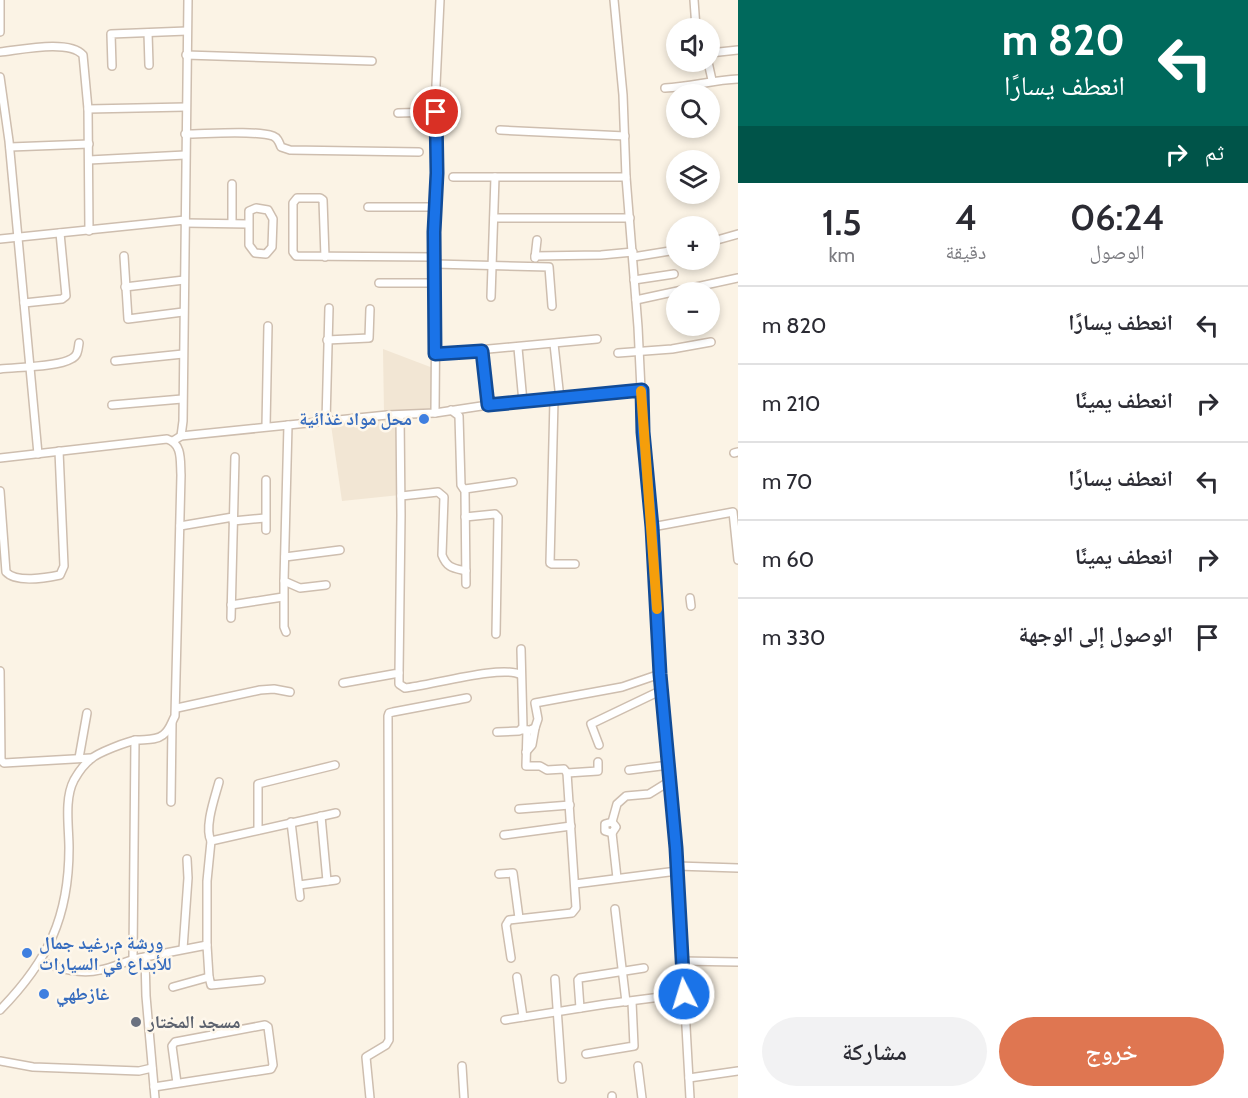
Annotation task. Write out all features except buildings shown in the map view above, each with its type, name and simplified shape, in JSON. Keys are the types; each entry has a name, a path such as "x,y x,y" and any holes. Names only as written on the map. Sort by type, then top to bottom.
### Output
{"street":[{"path":"181,436 183,429 188,0"},
{"path":"435,413 436,112 440,0"},
{"path":"614,0 623,95 626,177 643,432 652,527 660,674 677,869 690,1098"},
{"path":"694,0 695,18"},
{"path":"0,1 0,32"},
{"path":"112,66 111,34 187,31"},
{"path":"148,33 149,65"},
{"path":"0,53 57,46 76,49 82,55 88,109 89,231"},
{"path":"720,52 738,50"},
{"path":"186,55 372,61"},
{"path":"710,72 712,80"},
{"path":"0,77 10,147 38,454"},
{"path":"665,88 689,87 712,80 738,79"},
{"path":"88,109 186,107"},
{"path":"398,113 436,112"},
{"path":"500,130 625,136"},
{"path":"185,134 246,133 273,136 278,139 281,147 290,150 419,152"},
{"path":"10,147 89,144"},
{"path":"89,160 185,155"},
{"path":"453,177 626,177"},
{"path":"491,297 495,177"},
{"path":"232,184 232,223"},
{"path":"325,256 323,200 297,198 293,203 294,254 298,256 435,261 492,267 549,267 552,306"},
{"path":"368,207 435,207"},
{"path":"252,209 268,210 271,213 273,219 272,247 266,254 255,253 252,250 249,245 248,224 249,211 252,209"},
{"path":"494,218 630,218"},
{"path":"0,238 185,221 248,224"},
{"path":"24,303 62,299 66,296 60,233"},
{"path":"720,239 738,234"},
{"path":"536,267 537,240"},
{"path":"535,256 633,255 666,251"},
{"path":"124,256 128,318 183,312"},
{"path":"634,280 674,274"},
{"path":"636,300 738,278"},
{"path":"125,287 184,280"},
{"path":"379,283 436,283"},
{"path":"326,421 329,308"},
{"path":"327,340 369,338 370,309"},
{"path":"266,426 268,326"},
{"path":"435,354 597,339"},
{"path":"618,353 672,349 711,342"},
{"path":"0,369 71,360 78,353 79,343"},
{"path":"554,344 557,399 550,563 575,564"},
{"path":"518,348 523,402"},
{"path":"482,351 488,405"},
{"path":"115,361 183,354"},
{"path":"0,458 159,439 173,441 181,436 266,426 435,413 488,405 642,390"},
{"path":"112,405 182,399"},
{"path":"450,410 459,416 461,485 465,489 466,584"},
{"path":"400,416 402,496 399,684 405,688 474,675 513,672 521,675"},
{"path":"286,632 283,597 288,425"},
{"path":"0,671 1,760 4,763 92,758 135,740 156,738 170,729 177,708 181,475 179,450 173,441"},
{"path":"0,490 6,572 18,578 60,575 64,566 59,452"},
{"path":"231,618 235,457"},
{"path":"266,480 266,530"},
{"path":"465,489 513,483"},
{"path":"402,496 438,492 444,497 442,555 450,568 466,571"},
{"path":"652,527 733,512 738,560"},
{"path":"465,517 495,514 498,517 496,634"},
{"path":"180,526 233,519 266,518"},
{"path":"285,557 340,550"},
{"path":"284,581 300,588 326,585"},
{"path":"231,605 283,597"},
{"path":"511,958 506,925 508,921 574,912 576,908 567,773 564,769 548,770 540,766 526,766 521,649"},
{"path":"343,683 399,674"},
{"path":"526,752 532,745 538,719 536,703 622,687 660,674"},
{"path":"177,708 260,690 274,689 290,692"},
{"path":"599,745 591,724 662,690"},
{"path":"370,1098 366,1057 386,1046 389,1040 388,716 393,712 467,698"},
{"path":"79,758 87,713"},
{"path":"171,802 172,722"},
{"path":"497,732 535,728"},
{"path":"133,958 135,740"},
{"path":"0,1010 18,992 40,962 61,917 66,897 69,865 69,797 77,776 92,758"},
{"path":"567,773 598,771 598,762"},
{"path":"258,830 258,784 335,765"},
{"path":"629,770 669,765"},
{"path":"617,878 612,833 605,831 605,824 612,822 617,804 626,796 649,794 670,781"},
{"path":"219,782 208,831 211,841 207,881 209,977 211,985 216,986 261,980"},
{"path":"519,809 570,805"},
{"path":"211,841 336,813"},
{"path":"321,816 327,881"},
{"path":"291,822 300,897"},
{"path":"504,835 572,826"},
{"path":"183,949 188,878 187,859"},
{"path":"575,884 677,869 738,868"},
{"path":"499,874 513,873 519,918"},
{"path":"299,885 336,880"},
{"path":"586,1054 634,1046 615,909"},
{"path":"40,962 89,972 133,958 207,945"},
{"path":"145,957 155,1098"},
{"path":"681,961 738,962"},
{"path":"580,1008 579,978 644,968"},
{"path":"172,987 209,977"},
{"path":"517,977 523,1017"},
{"path":"555,979 562,1079"},
{"path":"505,1020 684,994"},
{"path":"154,1087 271,1069 273,1065 268,1027 265,1025 173,1044 177,1083"},
{"path":"0,1061 33,1067 139,1071 152,1068"},
{"path":"462,1066 464,1098"},
{"path":"638,1066 642,1098"},
{"path":"689,1078 738,1071"}],"shaded area":[{"path":"383,349 433,368 434,413 384,414"},
{"path":"401,419 400,495 342,501 331,425"}],"slow traffic":[{"path":"641,391 657,609"}],"place":[{"name":"محل مواد غذائية","path":"424,419"},
{"name":"ورشة م.رغيد جمال للأبداع في السيارات","path":"27,953"},
{"name":"غازطهي","path":"44,994"},
{"name":"مسجد المختار","path":"136,1022"}],"route":[{"path":"436,112 435,354 482,351 488,405 642,390 660,674 676,848 684,994"}]}
